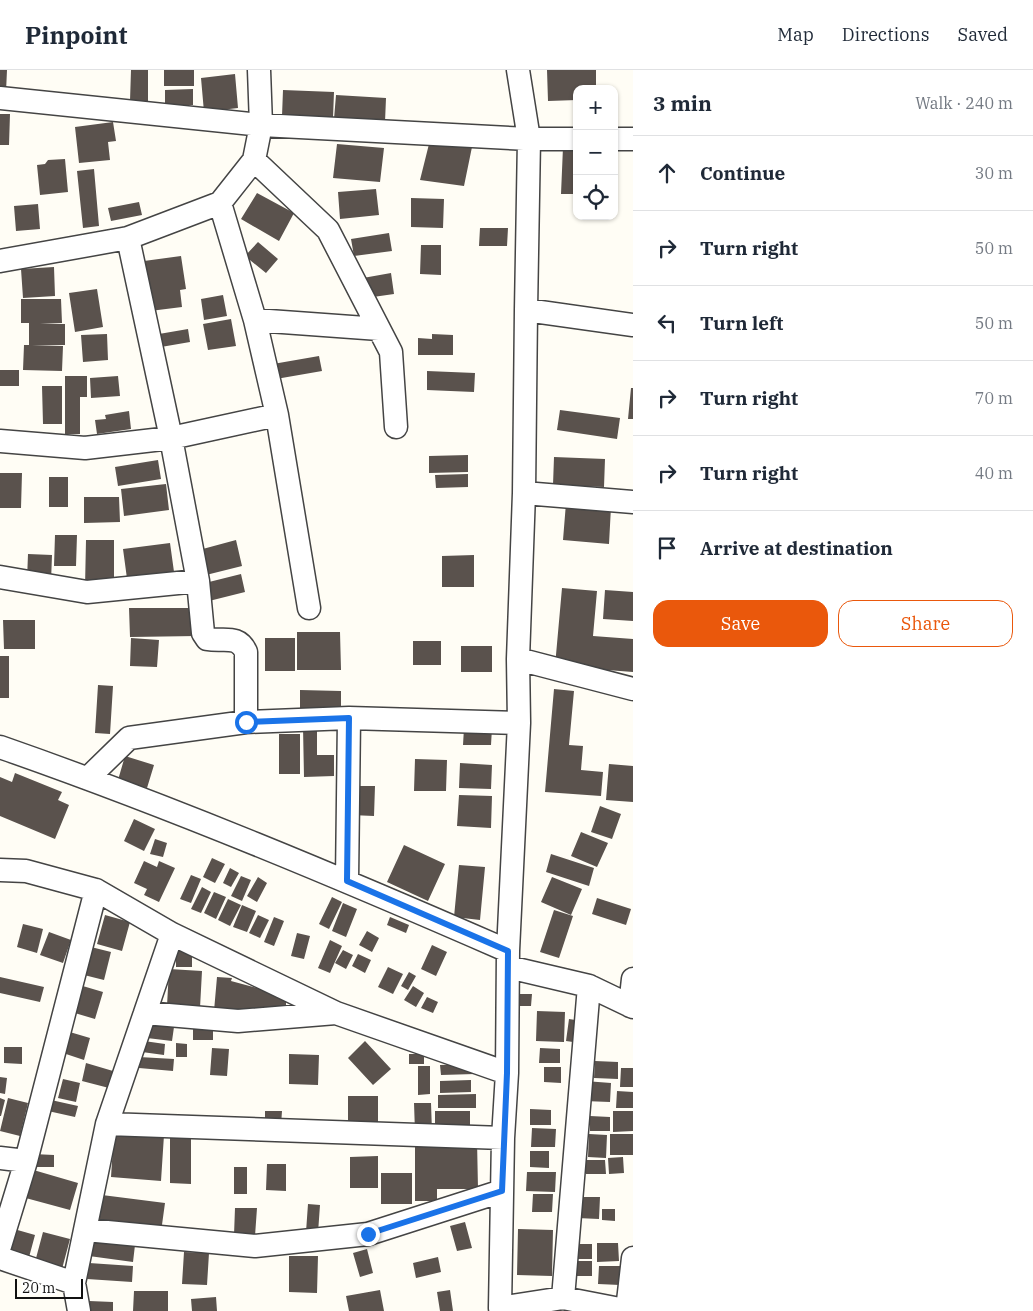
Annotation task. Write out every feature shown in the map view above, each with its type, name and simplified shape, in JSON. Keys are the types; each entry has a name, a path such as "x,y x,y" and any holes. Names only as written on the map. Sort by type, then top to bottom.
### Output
{"street":[{"path":"0,261 128,238 220,203 254,160 262,125 259,70"},
{"path":"518,70 528,139 524,493 518,659 519,723 508,959 507,1073 496,1310 562,1298 628,1310 633,1258"},
{"path":"0,98 262,125 528,139 573,139"},
{"path":"618,139 633,139"},
{"path":"254,160 328,230 392,352 396,427"},
{"path":"220,203 255,320 277,415 309,608"},
{"path":"128,238 172,438 198,581 203,633 207,640 237,640 243,645 246,652 246,722"},
{"path":"526,310 633,325"},
{"path":"255,320 379,329"},
{"path":"0,441 85,448 172,438 277,415"},
{"path":"524,493 633,502"},
{"path":"0,577 87,592 198,581"},
{"path":"518,659 633,688"},
{"path":"88,778 129,738 246,722 349,718 519,723"},
{"path":"347,881 349,718"},
{"path":"0,747 88,778 347,881 508,959 589,986 631,1006 633,979"},
{"path":"0,870 26,871 96,890 172,934 336,1013 507,1073"},
{"path":"0,1246 26,1161 96,890"},
{"path":"79,1311 74,1284 107,1124 172,934"},
{"path":"562,1298 589,986"},
{"path":"145,1013 238,1021 336,1013"},
{"path":"107,1124 503,1138"},
{"path":"0,1158 26,1161"},
{"path":"86,1230 255,1246 368,1234 502,1191"},
{"path":"0,1258 74,1284"}],"building":[{"path":"0,70 7,70 6,92 0,92"},
{"path":"131,70 148,70 148,101 130,101"},
{"path":"164,70 194,70 194,86 164,86"},
{"path":"547,70 596,70 596,85 573,85 573,100 548,101"},
{"path":"235,74 238,108 204,112 201,78"},
{"path":"193,89 193,105 165,106 165,90"},
{"path":"283,90 334,92 333,118 282,116"},
{"path":"336,95 386,98 385,122 334,119"},
{"path":"0,114 10,114 9,145 0,145"},
{"path":"113,122 116,141 108,142 110,160 79,163 75,127"},
{"path":"337,144 384,148 380,182 333,178"},
{"path":"429,144 472,147 464,186 420,180"},
{"path":"563,147 573,147 573,194 561,194"},
{"path":"65,159 68,192 40,195 37,165 45,164 48,160"},
{"path":"94,169 99,226 83,228 77,171"},
{"path":"376,189 379,215 340,219 338,192"},
{"path":"257,193 294,213 279,241 241,219"},
{"path":"411,198 444,199 443,228 411,227"},
{"path":"139,202 142,215 111,221 108,208"},
{"path":"38,204 40,229 16,231 14,206"},
{"path":"480,228 508,228 507,246 479,246"},
{"path":"389,233 392,251 354,256 351,239"},
{"path":"258,242 278,259 266,273 245,256"},
{"path":"421,245 441,245 441,275 420,274"},
{"path":"181,256 186,289 180,290 182,307 150,311 144,261"},
{"path":"54,267 55,296 23,298 21,269"},
{"path":"391,273 394,294 366,298 363,278"},
{"path":"97,289 103,327 75,332 69,293"},
{"path":"223,295 227,316 204,320 201,299"},
{"path":"21,299 61,299 62,323 40,324 65,324 65,345 32,345 63,346 62,371 23,370 24,345 29,345 29,323 21,323"},
{"path":"231,319 236,346 208,350 203,324"},
{"path":"188,329 190,342 161,347 159,334"},
{"path":"107,334 108,360 83,362 81,335"},
{"path":"432,334 453,335 453,355 418,355 418,338 432,339"},
{"path":"319,356 322,371 276,379 273,364"},
{"path":"0,370 19,370 19,386 0,386"},
{"path":"427,371 475,373 474,392 427,390"},
{"path":"65,376 87,376 87,397 80,397 80,434 65,434"},
{"path":"118,376 120,396 91,398 90,378"},
{"path":"42,386 62,386 62,424 43,424"},
{"path":"631,388 633,388 633,419 628,419"},
{"path":"560,410 620,418 617,439 557,430"},
{"path":"129,411 131,429 97,434 95,420 106,419 105,415"},
{"path":"468,455 468,472 429,473 429,456"},
{"path":"554,457 605,459 604,487 553,485"},
{"path":"158,460 161,479 118,486 115,467"},
{"path":"0,473 22,473 21,508 0,508"},
{"path":"468,474 468,487 436,488 435,475"},
{"path":"49,477 68,477 68,507 49,507"},
{"path":"166,484 169,510 124,516 121,489"},
{"path":"84,497 119,497 120,522 84,523"},
{"path":"566,503 611,507 609,544 563,540"},
{"path":"55,535 77,535 76,566 54,566"},
{"path":"86,540 114,540 114,588 85,587"},
{"path":"236,540 242,566 206,575 199,550"},
{"path":"170,543 175,579 128,586 123,549"},
{"path":"28,554 52,555 51,582 27,580"},
{"path":"474,555 474,587 442,587 442,556"},
{"path":"241,574 245,592 209,601 205,583"},
{"path":"562,588 597,591 593,636 633,639 633,672 555,666"},
{"path":"605,590 633,592 633,621 603,619"},
{"path":"129,608 196,608 197,636 130,637"},
{"path":"3,620 35,620 35,649 4,649"},
{"path":"297,632 340,632 341,670 297,670"},
{"path":"131,638 159,640 157,667 130,666"},
{"path":"265,638 295,638 295,671 265,671"},
{"path":"413,641 441,641 441,665 413,665"},
{"path":"461,646 492,646 492,672 461,672"},
{"path":"0,656 9,656 9,698 0,698"},
{"path":"98,685 113,686 110,734 95,733"},
{"path":"554,689 574,691 569,745 583,746 581,770 603,772 601,796 545,792"},
{"path":"300,690 341,691 341,715 300,715"},
{"path":"303,727 317,727 317,755 334,755 334,776 304,777"},
{"path":"464,728 492,728 491,745 463,745"},
{"path":"279,734 300,734 300,774 279,774"},
{"path":"125,756 154,765 147,788 118,780"},
{"path":"415,759 447,760 446,791 414,791"},
{"path":"460,763 492,765 491,789 459,788"},
{"path":"609,764 633,766 633,802 606,800"},
{"path":"15,773 62,792 58,800 69,805 55,839 0,816 0,777 12,782"},
{"path":"352,786 375,786 374,816 351,815"},
{"path":"459,795 492,796 491,828 457,826"},
{"path":"600,806 621,814 612,839 591,832"},
{"path":"134,819 155,829 144,851 124,841"},
{"path":"581,832 608,843 597,867 571,856"},
{"path":"155,839 167,843 163,857 150,854"},
{"path":"404,845 445,864 428,901 387,882"},
{"path":"551,854 594,868 589,886 546,872"},
{"path":"212,858 225,864 215,883 203,877"},
{"path":"144,861 157,867 159,861 175,868 159,902 144,895 147,889 134,883"},
{"path":"459,865 485,867 480,920 454,917"},
{"path":"230,868 239,873 231,887 223,883"},
{"path":"191,875 201,879 191,903 180,899"},
{"path":"241,876 251,880 242,901 231,896"},
{"path":"258,877 267,883 257,902 247,896"},
{"path":"552,877 582,889 571,915 541,902"},
{"path":"202,887 211,892 201,913 191,909"},
{"path":"214,892 226,897 216,919 204,913"},
{"path":"332,897 342,902 329,929 319,924"},
{"path":"597,898 631,909 626,925 592,914"},
{"path":"228,899 241,905 230,926 218,920"},
{"path":"343,903 357,909 346,937 332,931"},
{"path":"242,905 256,911 247,932 233,927"},
{"path":"554,910 573,916 559,958 540,952"},
{"path":"105,915 130,922 122,951 97,944"},
{"path":"258,915 269,920 260,938 249,933"},
{"path":"274,917 284,921 274,946 264,942"},
{"path":"390,917 409,925 406,933 387,925"},
{"path":"23,924 43,929 37,953 17,947"},
{"path":"367,931 379,938 372,952 359,945"},
{"path":"49,932 71,940 63,963 40,955"},
{"path":"297,933 310,936 304,959 291,956"},
{"path":"330,940 342,946 330,973 318,968"},
{"path":"432,945 447,952 436,976 421,969"},
{"path":"87,946 111,952 104,980 80,974"},
{"path":"343,950 353,955 346,969 335,963"},
{"path":"176,952 192,952 192,967 176,967"},
{"path":"358,954 371,960 365,973 352,966"},
{"path":"388,967 403,974 393,994 378,987"},
{"path":"169,969 202,971 200,1008 167,1006"},
{"path":"409,972 416,976 408,990 401,986"},
{"path":"0,977 44,987 40,1002 0,993"},
{"path":"217,977 232,978 231,981 286,996 286,1016 214,1011"},
{"path":"76,984 103,992 95,1019 68,1011"},
{"path":"413,986 424,993 416,1007 404,1000"},
{"path":"520,994 532,994 531,1006 519,1006"},
{"path":"427,997 438,1002 433,1013 421,1008"},
{"path":"537,1011 565,1012 564,1042 536,1041"},
{"path":"569,1019 582,1021 580,1043 566,1041"},
{"path":"148,1024 174,1027 172,1041 147,1038"},
{"path":"193,1028 213,1029 213,1040 193,1040"},
{"path":"63,1030 90,1038 84,1060 57,1051"},
{"path":"144,1041 165,1044 164,1055 142,1052"},
{"path":"365,1041 391,1069 373,1085 348,1058"},
{"path":"176,1043 187,1044 187,1057 176,1057"},
{"path":"4,1047 22,1047 22,1064 4,1063"},
{"path":"212,1048 229,1049 227,1076 210,1075"},
{"path":"540,1048 560,1049 560,1063 539,1063"},
{"path":"289,1054 319,1055 318,1085 289,1084"},
{"path":"409,1054 424,1054 424,1064 409,1064"},
{"path":"139,1057 174,1059 173,1071 139,1068"},
{"path":"595,1061 618,1062 618,1079 594,1078"},
{"path":"86,1063 113,1071 109,1088 82,1081"},
{"path":"475,1064 475,1074 441,1075 440,1065"},
{"path":"418,1066 430,1066 430,1094 418,1095"},
{"path":"544,1067 561,1067 561,1083 544,1082"},
{"path":"621,1068 633,1068 633,1087 620,1087"},
{"path":"0,1077 7,1078 5,1094 0,1093"},
{"path":"63,1079 80,1083 76,1102 58,1098"},
{"path":"471,1080 471,1092 440,1093 440,1081"},
{"path":"585,1081 611,1083 610,1102 584,1101"},
{"path":"617,1091 633,1092 633,1108 616,1108"},
{"path":"476,1094 476,1108 438,1108 438,1095"},
{"path":"348,1096 378,1096 378,1125 348,1125"},
{"path":"0,1098 5,1100 1,1116 0,1116"},
{"path":"8,1098 28,1103 20,1136 0,1131"},
{"path":"51,1100 78,1106 75,1117 48,1111"},
{"path":"414,1103 431,1103 432,1132 415,1132"},
{"path":"530,1109 551,1110 551,1125 530,1125"},
{"path":"265,1111 282,1111 281,1125 265,1124"},
{"path":"435,1111 470,1111 470,1131 435,1130"},
{"path":"613,1111 633,1111 633,1131 613,1132"},
{"path":"590,1116 610,1117 610,1131 590,1131"},
{"path":"532,1128 556,1129 555,1147 531,1147"},
{"path":"114,1131 164,1135 161,1181 111,1177"},
{"path":"170,1134 191,1134 191,1184 170,1183"},
{"path":"589,1134 607,1135 606,1158 588,1157"},
{"path":"610,1134 633,1134 633,1155 610,1155"},
{"path":"477,1140 478,1189 437,1189 437,1201 415,1201 415,1141"},
{"path":"530,1151 549,1151 549,1168 530,1167"},
{"path":"33,1154 54,1155 54,1167 32,1167"},
{"path":"378,1156 378,1188 350,1188 350,1157"},
{"path":"623,1157 624,1173 609,1174 608,1158"},
{"path":"586,1160 605,1160 606,1174 586,1174"},
{"path":"267,1164 286,1164 286,1191 266,1190"},
{"path":"234,1167 247,1167 247,1194 234,1194"},
{"path":"30,1169 78,1183 70,1210 22,1197"},
{"path":"527,1172 556,1172 555,1192 526,1191"},
{"path":"381,1173 412,1173 412,1204 381,1204"},
{"path":"533,1194 553,1194 552,1212 532,1212"},
{"path":"102,1195 165,1203 161,1232 99,1224"},
{"path":"578,1197 600,1197 599,1219 577,1218"},
{"path":"308,1204 320,1205 318,1233 306,1232"},
{"path":"235,1208 257,1208 255,1236 234,1235"},
{"path":"602,1209 615,1209 615,1221 602,1220"},
{"path":"465,1222 472,1248 457,1251 450,1226"},
{"path":"14,1229 35,1235 28,1261 7,1256"},
{"path":"518,1229 553,1230 552,1276 517,1275"},
{"path":"43,1232 70,1239 62,1269 35,1262"},
{"path":"91,1239 135,1245 133,1262 89,1256"},
{"path":"597,1243 618,1243 619,1261 597,1262"},
{"path":"573,1244 592,1244 592,1259 573,1259"},
{"path":"367,1249 373,1273 360,1277 353,1253"},
{"path":"184,1252 209,1253 207,1285 182,1284"},
{"path":"289,1256 318,1256 317,1293 289,1292"},
{"path":"438,1257 441,1272 416,1278 413,1263"},
{"path":"571,1261 592,1261 592,1276 571,1276"},
{"path":"89,1263 133,1266 132,1282 87,1279"},
{"path":"599,1266 620,1266 620,1285 598,1284"},
{"path":"380,1290 384,1311 349,1311 346,1296"},
{"path":"450,1290 453,1311 440,1311 437,1292"},
{"path":"134,1291 168,1291 168,1311 133,1311"},
{"path":"216,1297 217,1311 192,1311 191,1299"},
{"path":"89,1301 113,1302 113,1311 89,1311"}],"route":[{"path":"246,722 349,718 347,881 508,951 507,1073 502,1191 368,1234"}]}
